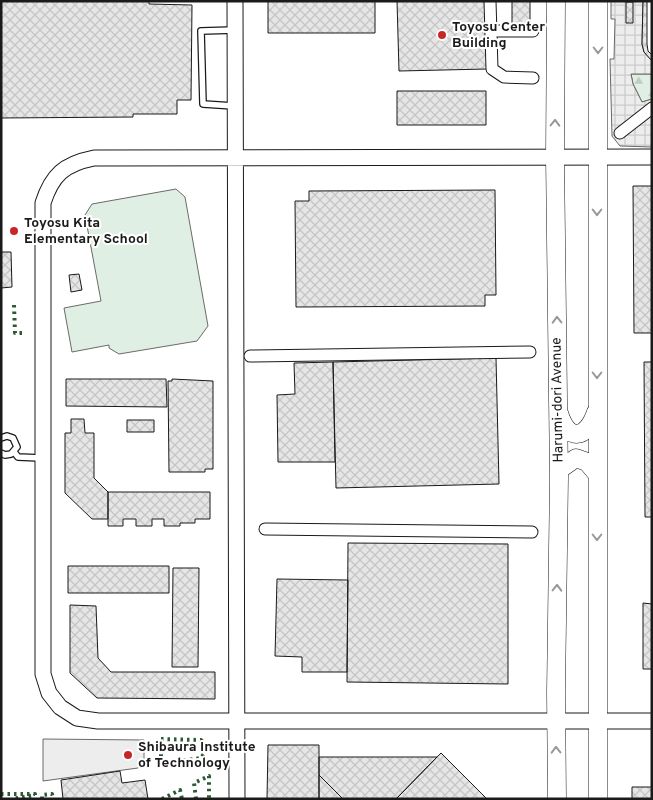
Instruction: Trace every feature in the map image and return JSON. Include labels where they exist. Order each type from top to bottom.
[{"type":"main road","name":"Harumi-dori Avenue","points":[[556,1],[555,157],[559,478],[557,799]]},
{"type":"main road","points":[[598,1],[598,799]]},
{"type":"main road","points":[[558,410],[565,426],[572,433],[580,434],[589,427],[597,409]]},
{"type":"main road","points":[[559,478],[559,470],[576,458],[587,462],[597,474]]},
{"type":"street","points":[[235,1],[237,799]]},
{"type":"street","points":[[490,1],[492,69],[504,77],[533,78]]},
{"type":"street","points":[[491,31],[533,31]]},
{"type":"street","points":[[620,132],[652,108]]},
{"type":"street","points":[[652,157],[94,158],[76,162],[60,172],[49,186],[43,204],[43,674],[49,693],[60,707],[77,718],[98,721],[652,721]]},
{"type":"street","points":[[250,356],[530,352]]},
{"type":"street","points":[[265,529],[532,532]]},
{"type":"lane","points":[[234,106],[203,104],[201,30],[235,30]]},
{"type":"lane","points":[[1,438],[7,436],[15,441],[17,447],[14,452],[8,455],[1,453]]},
{"type":"lane","points":[[14,452],[18,457],[43,458]]},
{"type":"green space","points":[[631,74],[652,74],[652,99],[642,102],[633,84]]},
{"type":"green space","points":[[176,189],[185,197],[208,326],[197,341],[119,354],[109,348],[109,345],[72,352],[64,308],[101,301],[85,215],[92,204]]},
{"type":"shaded area","points":[[611,1],[643,1],[642,44],[644,52],[652,61],[652,74],[631,74],[633,84],[642,102],[652,99],[652,147],[620,146],[612,136],[610,59],[614,59],[615,19],[611,19]]},
{"type":"shaded area","points":[[43,739],[144,740],[144,760],[138,768],[43,781]]},
{"type":"building","points":[[1,1],[149,1],[149,4],[192,5],[191,100],[177,100],[177,114],[133,114],[133,117],[1,118]]},
{"type":"building","points":[[268,1],[375,1],[375,33],[268,33]]},
{"type":"building","name":"Toyosu Center Building","points":[[397,1],[485,1],[487,69],[399,71]]},
{"type":"building","points":[[512,1],[530,1],[530,27],[512,27]]},
{"type":"building","points":[[643,1],[647,1],[647,44],[648,51],[652,55],[652,61],[644,52],[642,44]]},
{"type":"building","points":[[626,2],[633,2],[633,23],[626,23]]},
{"type":"building","points":[[397,91],[486,91],[486,125],[397,125]]},
{"type":"building","points":[[633,186],[652,186],[652,333],[634,333]]},
{"type":"building","points":[[495,190],[496,295],[485,295],[485,306],[296,307],[295,201],[309,201],[309,191]]},
{"type":"building","points":[[1,252],[11,252],[12,287],[1,288]]},
{"type":"building","points":[[79,274],[82,290],[71,292],[69,275]]},
{"type":"building","points":[[496,358],[499,484],[336,488],[333,362]]},
{"type":"building","points":[[333,362],[335,462],[278,462],[277,395],[295,394],[294,363]]},
{"type":"building","points":[[644,362],[652,362],[652,517],[645,517]]},
{"type":"building","points":[[66,379],[166,379],[167,407],[66,406]]},
{"type":"building","points":[[172,379],[213,381],[213,469],[205,469],[205,472],[169,472],[168,381],[172,381]]},
{"type":"building","points":[[71,419],[84,419],[85,433],[94,433],[94,478],[108,492],[108,519],[92,519],[65,493],[65,433],[71,433]]},
{"type":"building","points":[[127,420],[154,420],[154,432],[127,432]]},
{"type":"building","points":[[108,492],[210,492],[210,519],[195,519],[195,523],[180,523],[180,526],[164,526],[164,519],[152,519],[152,526],[136,526],[136,519],[123,519],[123,526],[108,526]]},
{"type":"building","points":[[348,543],[508,544],[508,684],[347,682]]},
{"type":"building","points":[[68,566],[169,566],[169,593],[68,593]]},
{"type":"building","points":[[173,568],[199,568],[198,667],[172,667]]},
{"type":"building","points":[[277,579],[348,580],[347,672],[302,672],[302,657],[275,656]]},
{"type":"building","points":[[643,603],[652,604],[652,669],[643,669]]},
{"type":"building","points":[[70,605],[96,606],[98,658],[111,672],[215,672],[215,699],[97,698],[70,673]]},
{"type":"building","points":[[268,745],[319,745],[319,799],[267,799]]},
{"type":"building","points":[[441,753],[487,799],[396,799]]},
{"type":"building","points":[[319,757],[437,757],[396,799],[343,799],[319,775]]},
{"type":"building","points":[[120,771],[122,783],[145,780],[148,799],[63,799],[61,780]]},
{"type":"building","points":[[319,775],[343,799],[319,799]]},
{"type":"building","points":[[632,787],[652,787],[652,799],[632,799]]},
{"type":"hedge","points":[[14,305],[15,333],[26,333]]},
{"type":"hedge","points":[[161,739],[201,740],[208,748],[201,758],[161,764],[161,739]]},
{"type":"hedge","points":[[196,799],[194,783],[209,776],[209,799]]},
{"type":"hedge","points":[[162,799],[180,790],[182,799]]},
{"type":"hedge","points":[[1,794],[35,794],[12,799]]},
{"type":"hedge","points":[[42,799],[42,795],[52,794],[53,799]]},
{"type":"place","name":"Toyosu Center Building","points":[[442,35]]},
{"type":"place","name":"Toyosu Kita Elementary School","points":[[14,231]]},
{"type":"place","name":"Shibaura Institute of Technology","points":[[128,755]]}]
